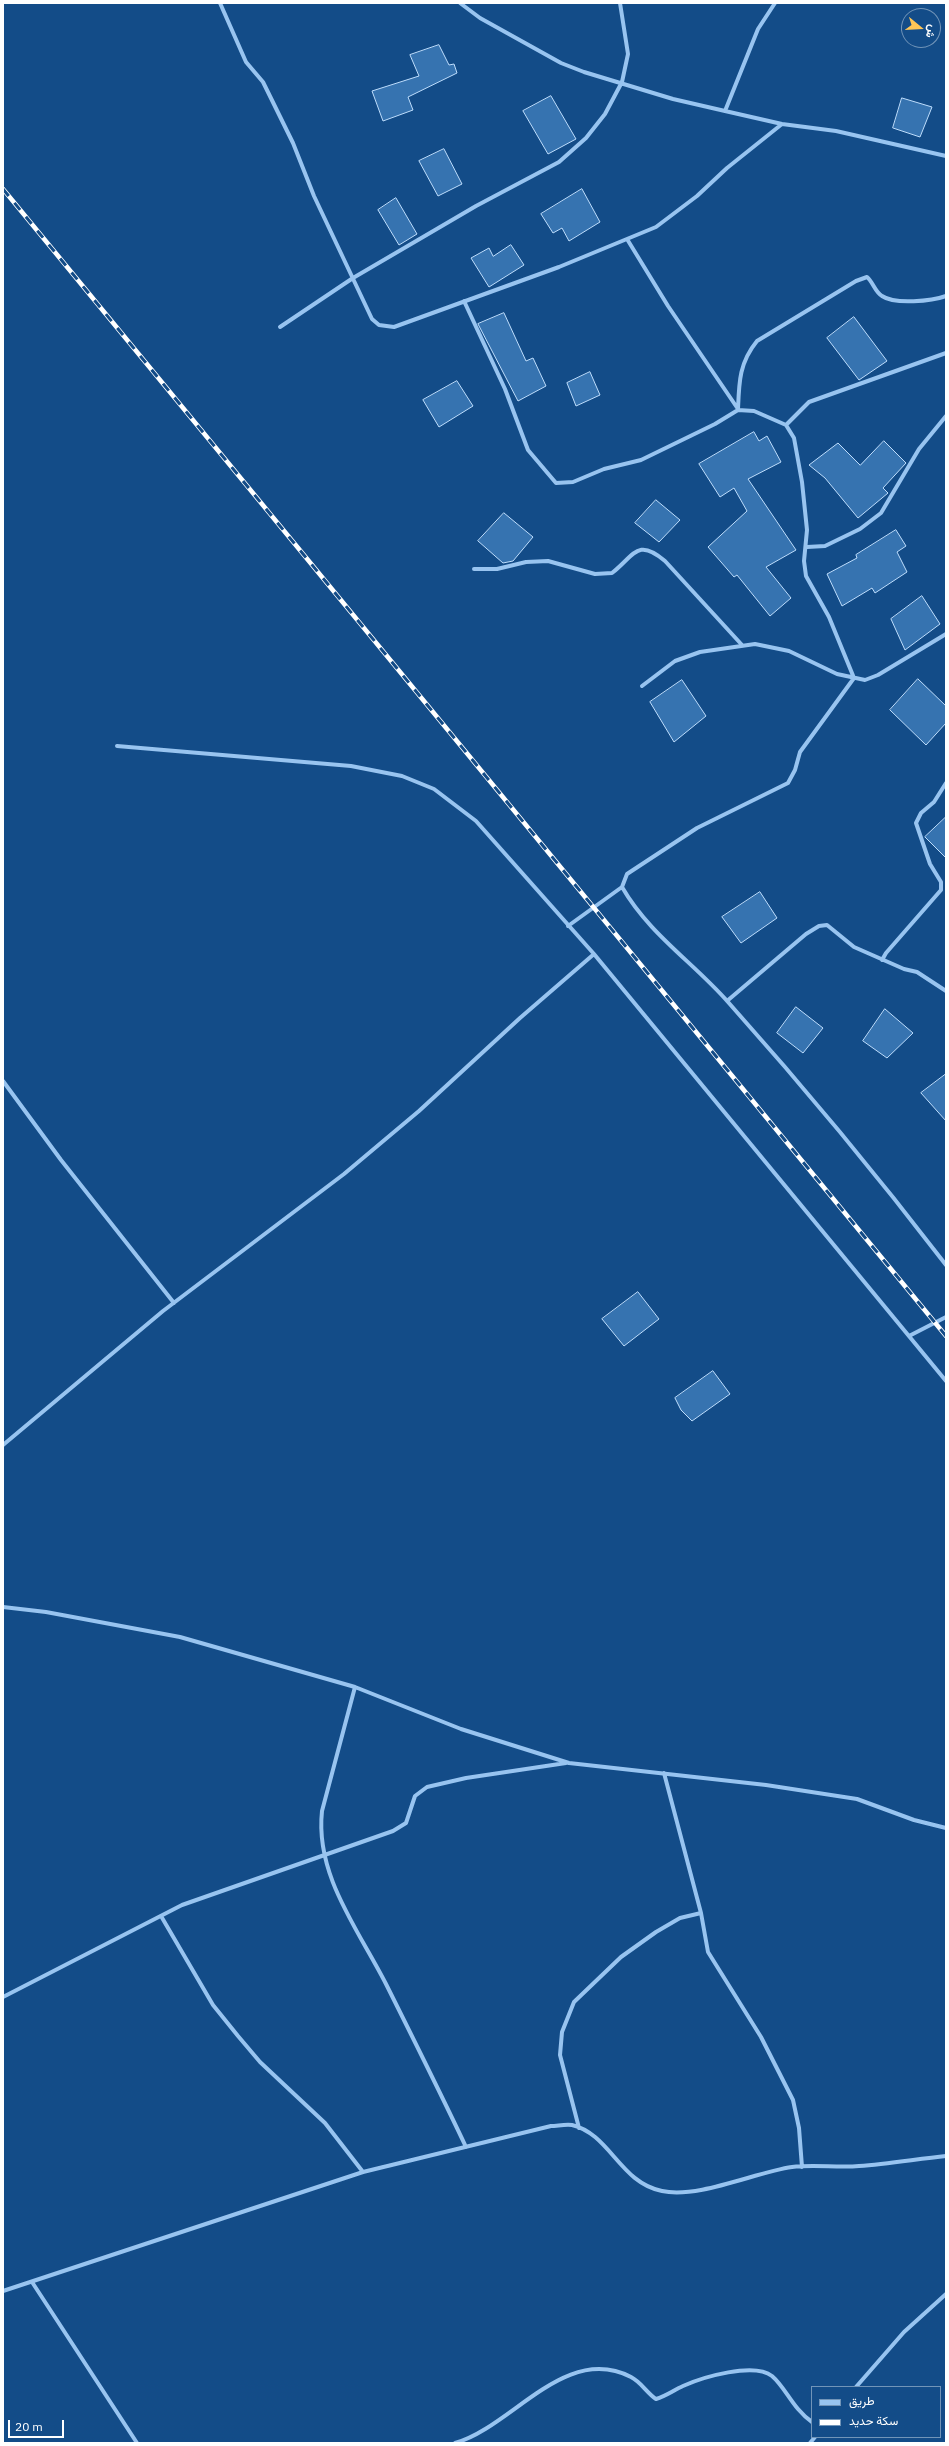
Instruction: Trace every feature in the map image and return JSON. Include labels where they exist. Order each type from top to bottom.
[{"type":"street","points":[[220,3],[246,62],[263,82],[293,144],[314,196],[372,319],[379,325],[394,327],[559,268],[656,227],[697,196],[727,168],[782,124]]},
{"type":"street","points":[[460,3],[480,18],[561,63],[673,99],[782,124],[836,131],[946,156]]},
{"type":"street","points":[[280,327],[353,278],[476,206],[559,162],[586,138],[601,120],[622,82],[628,54],[620,3]]},
{"type":"street","points":[[724,111],[758,29],[775,3]]},
{"type":"street","points":[[627,240],[668,306],[738,410]]},
{"type":"street","points":[[738,410],[739,380],[746,354],[757,342],[856,281],[867,277],[882,296],[903,301],[933,301],[946,296]]},
{"type":"street","points":[[464,301],[505,389],[528,450],[556,483],[573,482],[604,469],[641,460],[715,424],[738,410],[754,411],[786,425],[794,438],[800,465],[807,548],[804,561],[806,576],[830,617],[854,678]]},
{"type":"street","points":[[786,425],[809,402],[946,353]]},
{"type":"street","points":[[807,548],[825,546],[860,530],[881,513],[919,449],[946,416]]},
{"type":"street","points":[[474,569],[497,569],[526,562],[548,560],[595,574],[612,573],[630,555],[642,549],[652,550],[665,561],[742,645]]},
{"type":"street","points":[[642,686],[675,660],[700,652],[755,644],[789,651],[837,674],[865,680],[878,675],[946,634]]},
{"type":"street","points":[[568,926],[622,887],[627,874],[697,828],[788,784],[795,770],[800,752],[854,678]]},
{"type":"street","points":[[117,746],[352,766],[402,776],[434,789],[476,821],[594,954],[946,1381]]},
{"type":"street","points":[[882,960],[886,952],[941,890],[942,882],[930,864],[916,823],[921,813],[934,802],[946,784]]},
{"type":"street","points":[[622,887],[655,932],[727,1001],[887,1189],[946,1265]]},
{"type":"street","points":[[727,1001],[806,934],[820,926],[827,925],[834,928],[854,948],[882,960],[917,972],[946,991]]},
{"type":"street","points":[[3,1446],[174,1303],[344,1174],[419,1111],[520,1018],[594,954]]},
{"type":"street","points":[[3,1081],[66,1166],[174,1303]]},
{"type":"street","points":[[909,1336],[946,1317]]},
{"type":"street","points":[[3,1607],[46,1612],[180,1638],[355,1687],[461,1729],[569,1762],[766,1785],[857,1800],[914,1820],[946,1828]]},
{"type":"street","points":[[355,1687],[322,1811],[320,1829],[330,1876],[342,1905],[385,1982],[466,2147]]},
{"type":"street","points":[[3,1997],[182,1905],[393,1831],[406,1823],[414,1796],[427,1787],[466,1778],[569,1762]]},
{"type":"street","points":[[664,1773],[702,1913],[708,1952],[761,2037],[793,2100],[799,2128],[802,2167]]},
{"type":"street","points":[[579,2128],[560,2056],[562,2032],[574,2002],[621,1957],[656,1932],[680,1918],[702,1913]]},
{"type":"street","points":[[161,1916],[214,2005],[260,2062],[324,2123],[363,2172]]},
{"type":"street","points":[[3,2291],[363,2172],[551,2126],[571,2125],[587,2131],[601,2143],[621,2166],[642,2184],[663,2192],[695,2190],[771,2171],[802,2167],[859,2166],[946,2156]]},
{"type":"street","points":[[32,2282],[137,2443]]},
{"type":"street","points":[[857,2386],[904,2332],[946,2294]]},
{"type":"street","points":[[455,2443],[484,2431],[561,2378],[593,2370],[609,2370],[632,2378],[656,2399],[703,2378],[744,2371],[766,2372],[774,2377],[794,2407],[811,2421]]},
{"type":"building","points":[[439,45],[449,65],[454,64],[457,73],[408,97],[413,110],[383,121],[372,91],[419,76],[410,55]]},
{"type":"building","points":[[551,96],[576,139],[548,154],[523,111]]},
{"type":"building","points":[[902,98],[932,107],[920,137],[893,128]]},
{"type":"building","points":[[444,149],[462,184],[438,196],[419,161]]},
{"type":"building","points":[[582,189],[600,222],[569,241],[562,228],[553,233],[541,214]]},
{"type":"building","points":[[396,198],[417,234],[399,245],[378,210]]},
{"type":"building","points":[[511,245],[524,265],[489,287],[471,258],[489,248],[493,256]]},
{"type":"building","points":[[504,313],[526,361],[533,358],[546,386],[518,401],[478,324]]},
{"type":"building","points":[[854,317],[887,361],[859,380],[827,338]]},
{"type":"building","points":[[590,372],[600,395],[576,406],[567,383]]},
{"type":"building","points":[[457,381],[473,406],[439,427],[423,400]]},
{"type":"building","points":[[754,432],[759,441],[767,436],[781,462],[748,479],[796,550],[766,567],[791,598],[770,616],[737,575],[734,577],[708,547],[747,511],[734,488],[720,497],[699,464]]},
{"type":"building","points":[[884,441],[906,463],[883,488],[888,493],[858,518],[825,478],[809,465],[838,443],[860,465]]},
{"type":"building","points":[[656,500],[680,520],[659,542],[635,523]]},
{"type":"building","points":[[504,513],[533,537],[513,561],[503,563],[478,541]]},
{"type":"building","points":[[896,530],[906,546],[897,552],[907,572],[875,593],[872,588],[842,606],[827,574],[857,558],[856,555]]},
{"type":"building","points":[[922,596],[940,624],[905,650],[891,619]]},
{"type":"building","points":[[918,679],[946,706],[946,723],[926,745],[890,710]]},
{"type":"building","points":[[682,680],[706,716],[674,742],[650,702]]},
{"type":"building","points":[[946,817],[946,858],[925,837]]},
{"type":"building","points":[[760,892],[777,918],[741,943],[722,917]]},
{"type":"building","points":[[796,1007],[823,1028],[803,1053],[777,1033]]},
{"type":"building","points":[[885,1009],[913,1033],[887,1058],[863,1041]]},
{"type":"building","points":[[946,1074],[946,1121],[921,1093]]},
{"type":"building","points":[[638,1292],[659,1319],[624,1346],[602,1319]]},
{"type":"building","points":[[713,1371],[730,1394],[692,1421],[681,1410],[675,1398]]},
{"type":"railway","points":[[3,189],[946,1336]]}]
